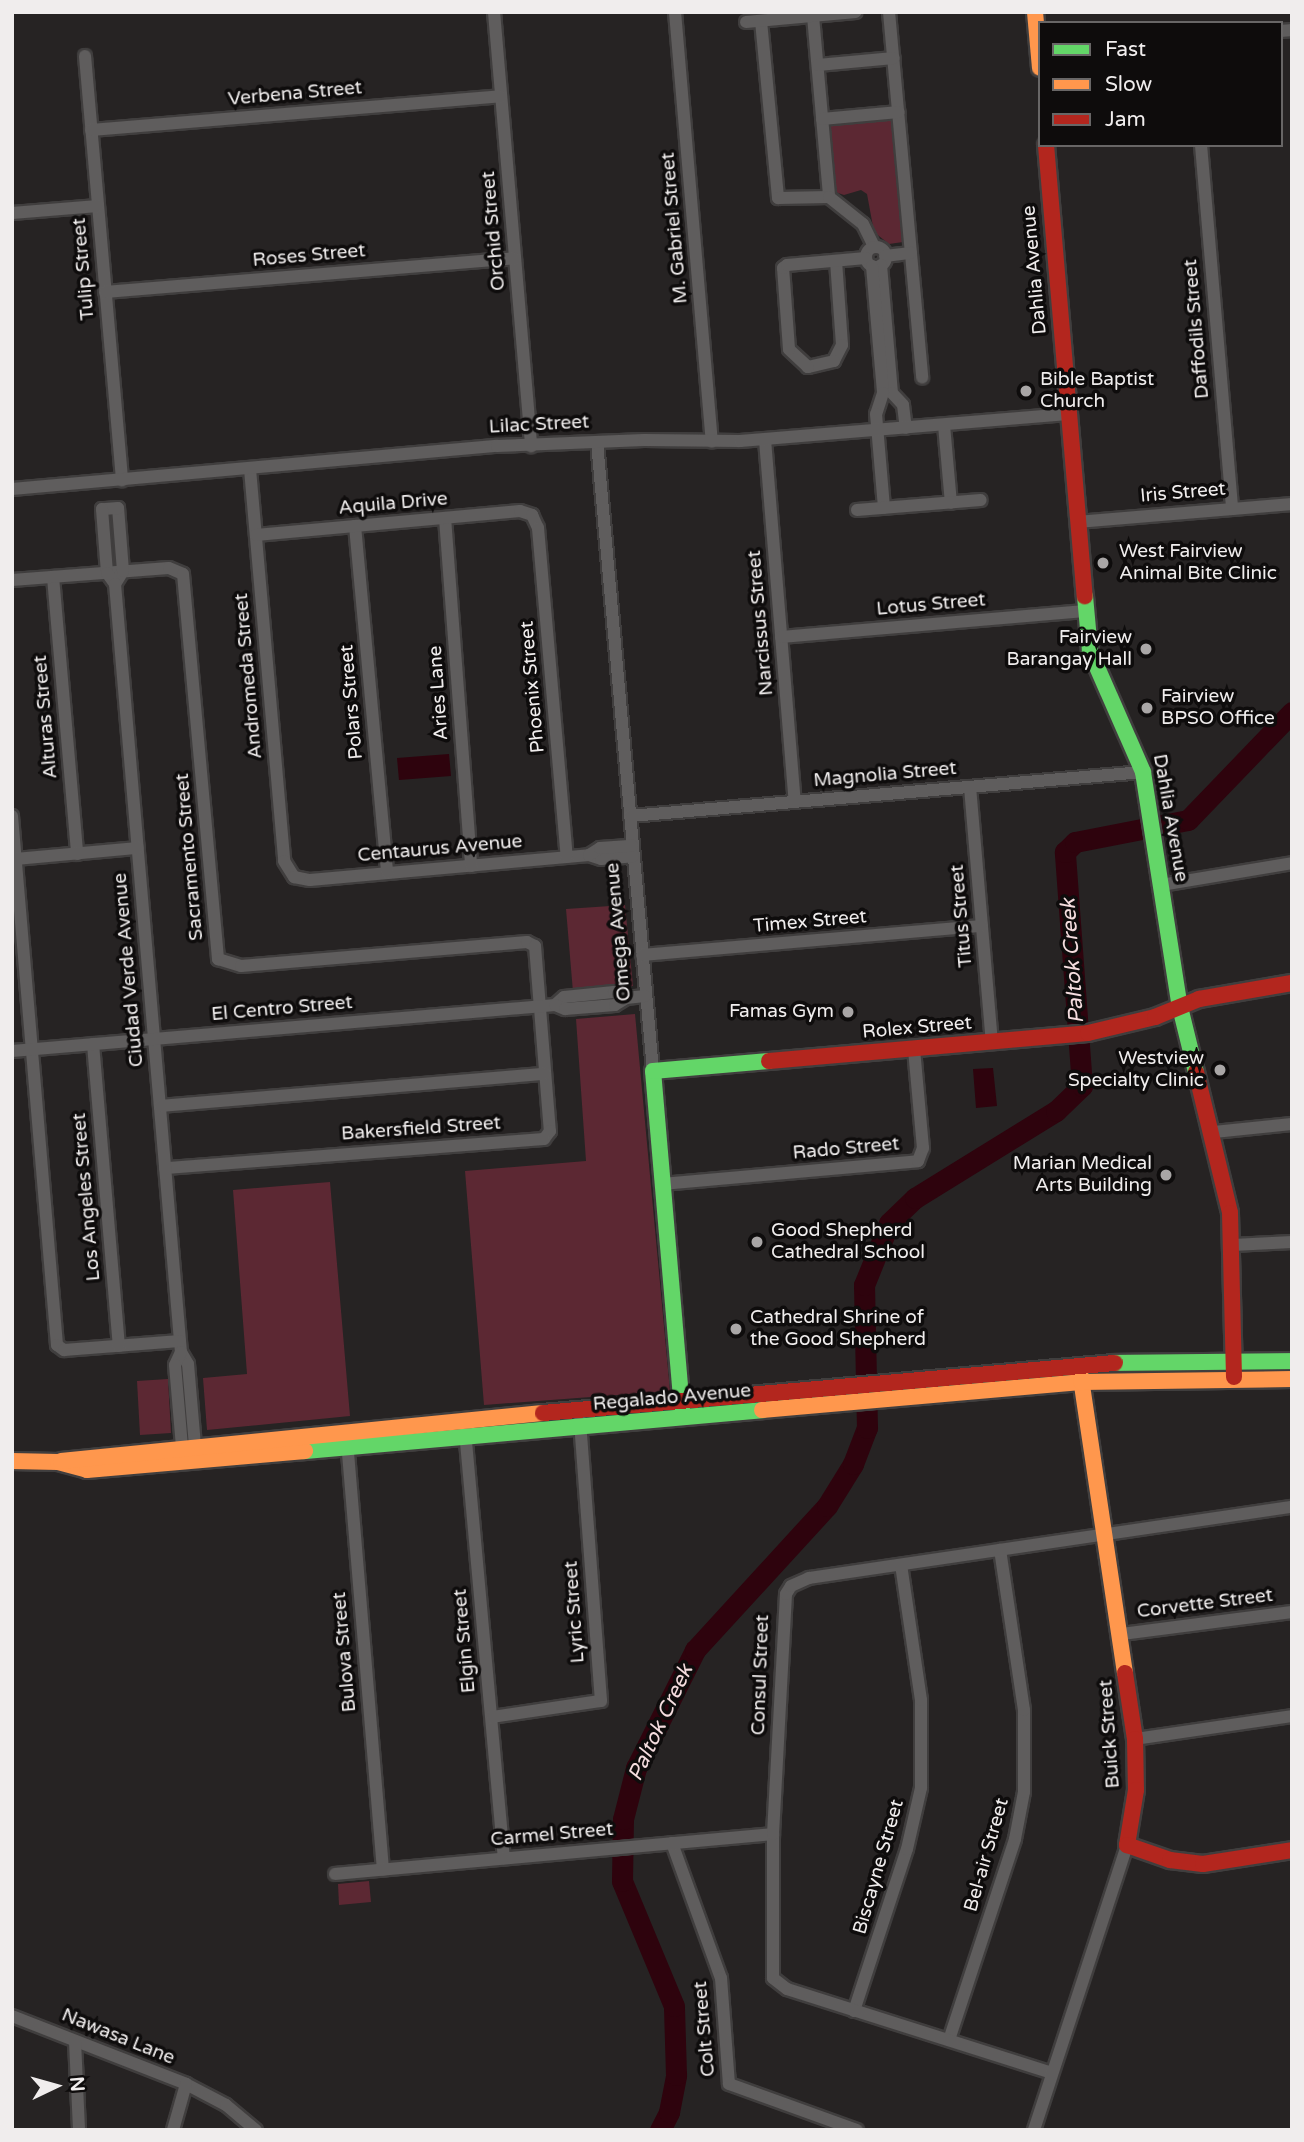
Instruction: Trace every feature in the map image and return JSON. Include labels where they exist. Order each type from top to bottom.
[{"type":"street","name":"Orchid Street","points":[[494,12],[531,446]]},
{"type":"street","name":"M. Gabriel Street","points":[[675,12],[712,441]]},
{"type":"street","points":[[746,22],[856,12]]},
{"type":"street","points":[[889,12],[922,377]]},
{"type":"street","points":[[1035,12],[1038,46]]},
{"type":"street","points":[[813,16],[830,197]]},
{"type":"street","points":[[761,21],[775,193],[783,201],[830,197],[863,224],[876,258],[888,393],[876,409],[884,508]]},
{"type":"street","name":"Tulip Street","points":[[85,56],[122,480]]},
{"type":"street","points":[[818,65],[894,58]]},
{"type":"street","name":"Verbena Street","points":[[91,131],[501,96]]},
{"type":"street","points":[[822,119],[899,112]]},
{"type":"street","name":"Dahlia Avenue","points":[[1046,147],[1084,611],[1097,676],[1137,751],[1143,772],[1180,1007],[1214,1132],[1233,1245],[1234,1377]]},
{"type":"street","name":"Daffodils Street","points":[[1201,147],[1232,509]]},
{"type":"street","points":[[12,213],[98,206]]},
{"type":"street","points":[[836,261],[842,345],[834,361],[808,367],[789,349],[782,272],[787,265],[911,253]]},
{"type":"street","name":"Roses Street","points":[[105,292],[515,258]]},
{"type":"street","points":[[888,393],[903,405],[906,428]]},
{"type":"street","name":"Lilac Street","points":[[12,489],[531,446],[597,442],[765,440],[1068,414]]},
{"type":"street","points":[[944,425],[951,503]]},
{"type":"street","name":"Narcissus Street","points":[[765,440],[795,802]]},
{"type":"street","name":"Omega Avenue","points":[[597,442],[683,1418]]},
{"type":"street","name":"Andromeda Street","points":[[250,469],[284,861],[294,877]]},
{"type":"street","points":[[857,510],[981,500]]},
{"type":"street","name":"Iris Street","points":[[1077,522],[1292,503]]},
{"type":"street","points":[[118,508],[120,533],[123,571],[115,584],[107,573],[102,509],[118,508]]},
{"type":"street","name":"Aquila Drive","points":[[256,535],[520,511],[532,515]]},
{"type":"street","name":"Phoenix Street","points":[[532,515],[538,528],[567,857]]},
{"type":"street","name":"Aries Lane","points":[[445,518],[471,866]]},
{"type":"street","name":"Polars Street","points":[[355,526],[387,873]]},
{"type":"street","points":[[104,534],[120,533]]},
{"type":"street","name":"Sacramento Street","points":[[12,580],[175,568],[185,580],[218,960],[241,966],[532,942],[540,1006]]},
{"type":"street","name":"Alturas Street","points":[[53,577],[77,853]]},
{"type":"street","name":"Ciudad Verde Avenue","points":[[115,584],[180,1347],[175,1365],[184,1397],[189,1446]]},
{"type":"street","name":"Lotus Street","points":[[781,637],[1084,611]]},
{"type":"street","name":"Magnolia Street","points":[[630,816],[1143,772]]},
{"type":"street","name":"Titus Street","points":[[970,787],[992,1042]]},
{"type":"street","points":[[12,816],[57,1345],[64,1350],[119,1346],[180,1347]]},
{"type":"street","points":[[16,859],[138,848]]},
{"type":"street","name":"Centaurus Avenue","points":[[294,877],[310,880],[589,855],[600,848],[633,851]]},
{"type":"street","points":[[1161,885],[1292,863]]},
{"type":"street","name":"Timex Street","points":[[642,956],[982,926]]},
{"type":"street","name":"Rolex Street","points":[[653,1071],[1088,1033],[1199,999],[1292,983]]},
{"type":"street","name":"El Centro Street","points":[[12,1051],[555,1005],[564,997],[615,1005],[626,998],[645,996]]},
{"type":"street","name":"Bakersfield Street","points":[[165,1168],[544,1139],[550,1131],[540,1006]]},
{"type":"street","name":"Los Angeles Street","points":[[93,1044],[119,1346]]},
{"type":"street","name":"Rado Street","points":[[662,1184],[918,1161],[923,1148],[914,1049]]},
{"type":"street","points":[[160,1107],[545,1073]]},
{"type":"street","points":[[1214,1132],[1292,1124]]},
{"type":"street","points":[[1233,1245],[1292,1242]]},
{"type":"street","name":"Regalado Avenue","points":[[15,1458],[58,1462],[87,1470],[465,1428],[579,1409],[875,1382],[1079,1365],[1234,1359],[1292,1361]]},
{"type":"street","name":"Buick Street","points":[[1034,2130],[1127,1845],[1136,1790],[1135,1739],[1122,1634],[1079,1365]]},
{"type":"street","name":"Regalado Avenue","points":[[465,1428],[580,1426],[1080,1382],[1234,1377],[1292,1379]]},
{"type":"street","name":"Lyric Street","points":[[492,1717],[601,1701],[579,1409]]},
{"type":"street","name":"Elgin Street","points":[[465,1428],[504,1858]]},
{"type":"street","name":"Regalado Avenue","points":[[58,1462],[189,1446],[347,1439]]},
{"type":"street","name":"Bulova Street","points":[[347,1439],[383,1869]]},
{"type":"street","name":"Consul Street","points":[[1052,2073],[787,1989],[773,1978],[772,1834],[786,1594],[791,1586],[809,1578],[1292,1507]]},
{"type":"street","name":"Bel-air Street","points":[[949,2040],[1015,1839],[1024,1792],[1024,1710],[1000,1550]]},
{"type":"street","name":"Biscayne Street","points":[[854,2011],[908,1849],[921,1788],[921,1700],[901,1565]]},
{"type":"street","name":"Corvette Street","points":[[1122,1634],[1292,1612]]},
{"type":"street","points":[[1135,1739],[1292,1716]]},
{"type":"street","name":"Carmel Street","points":[[335,1874],[772,1834]]},
{"type":"street","name":"Colt Street","points":[[672,1843],[721,1979],[729,2084],[857,2130]]},
{"type":"street","points":[[1127,1845],[1170,1860],[1203,1864],[1292,1850]]},
{"type":"street","name":"Nawasa Lane","points":[[12,2016],[186,2084],[209,2095],[256,2130]]},
{"type":"street","points":[[75,2041],[79,2130]]},
{"type":"street","points":[[173,2130],[186,2084]]},
{"type":"shaded area","points":[[893,116],[905,237],[903,242],[889,244],[874,232],[867,194],[861,190],[844,195],[832,191],[827,121]]},
{"type":"shaded area","points":[[449,754],[451,776],[399,780],[397,758]]},
{"type":"shaded area","points":[[625,905],[633,986],[573,992],[566,909]]},
{"type":"shaded area","points":[[635,1014],[670,1391],[484,1405],[465,1171],[586,1161],[576,1019]]},
{"type":"shaded area","points":[[993,1068],[997,1106],[976,1108],[973,1069]]},
{"type":"shaded area","points":[[330,1182],[350,1416],[207,1430],[203,1378],[247,1374],[233,1190]]},
{"type":"shaded area","points":[[168,1379],[171,1433],[140,1435],[137,1381]]},
{"type":"shaded area","points":[[369,1881],[371,1902],[339,1905],[338,1884]]},
{"type":"waterway","name":"Paltok Creek","points":[[660,2130],[669,2112],[676,2075],[674,2006],[622,1881],[623,1819],[636,1768],[695,1650],[827,1506],[853,1464],[867,1428],[864,1285],[889,1223],[915,1198],[1056,1111],[1082,1086],[1065,852],[1075,842],[1188,820],[1292,712]]},
{"type":"traffic: fast","points":[[1085,596],[1090,651],[1143,772],[1180,1007],[1196,1072]]},
{"type":"traffic: fast","points":[[682,1409],[653,1071],[769,1061]]},
{"type":"traffic: fast","points":[[1115,1363],[1292,1361]]},
{"type":"traffic: fast","points":[[305,1451],[762,1410]]},
{"type":"traffic: slow","points":[[1035,12],[1038,46]]},
{"type":"traffic: slow","points":[[1080,1372],[1125,1673]]},
{"type":"traffic: slow","points":[[762,1410],[1081,1382],[1292,1379]]},
{"type":"traffic: slow","points":[[61,1461],[543,1413]]},
{"type":"traffic: slow","points":[[12,1461],[58,1462],[87,1470],[305,1451]]},
{"type":"traffic: jam","points":[[1046,147],[1085,596]]},
{"type":"traffic: jam","points":[[769,1061],[1088,1033],[1155,1017],[1199,999],[1292,983]]},
{"type":"traffic: jam","points":[[1196,1072],[1230,1213],[1234,1377]]},
{"type":"traffic: jam","points":[[543,1413],[1115,1363]]},
{"type":"traffic: jam","points":[[1125,1673],[1135,1739],[1136,1790],[1127,1845],[1170,1860],[1203,1864],[1292,1850]]},
{"type":"place","name":"Bible Baptist Church","points":[[1026,391]]},
{"type":"place","name":"West Fairview Animal Bite Clinic","points":[[1103,563]]},
{"type":"place","name":"Fairview Barangay Hall","points":[[1146,649]]},
{"type":"place","name":"Fairview BPSO Office","points":[[1147,708]]},
{"type":"place","name":"Famas Gym","points":[[848,1012]]},
{"type":"place","name":"Westview Specialty Clinic","points":[[1220,1070]]},
{"type":"place","name":"Marian Medical Arts Building","points":[[1166,1175]]},
{"type":"place","name":"Good Shepherd Cathedral School","points":[[757,1242]]},
{"type":"place","name":"Cathedral Shrine of the Good Shepherd","points":[[736,1329]]}]
